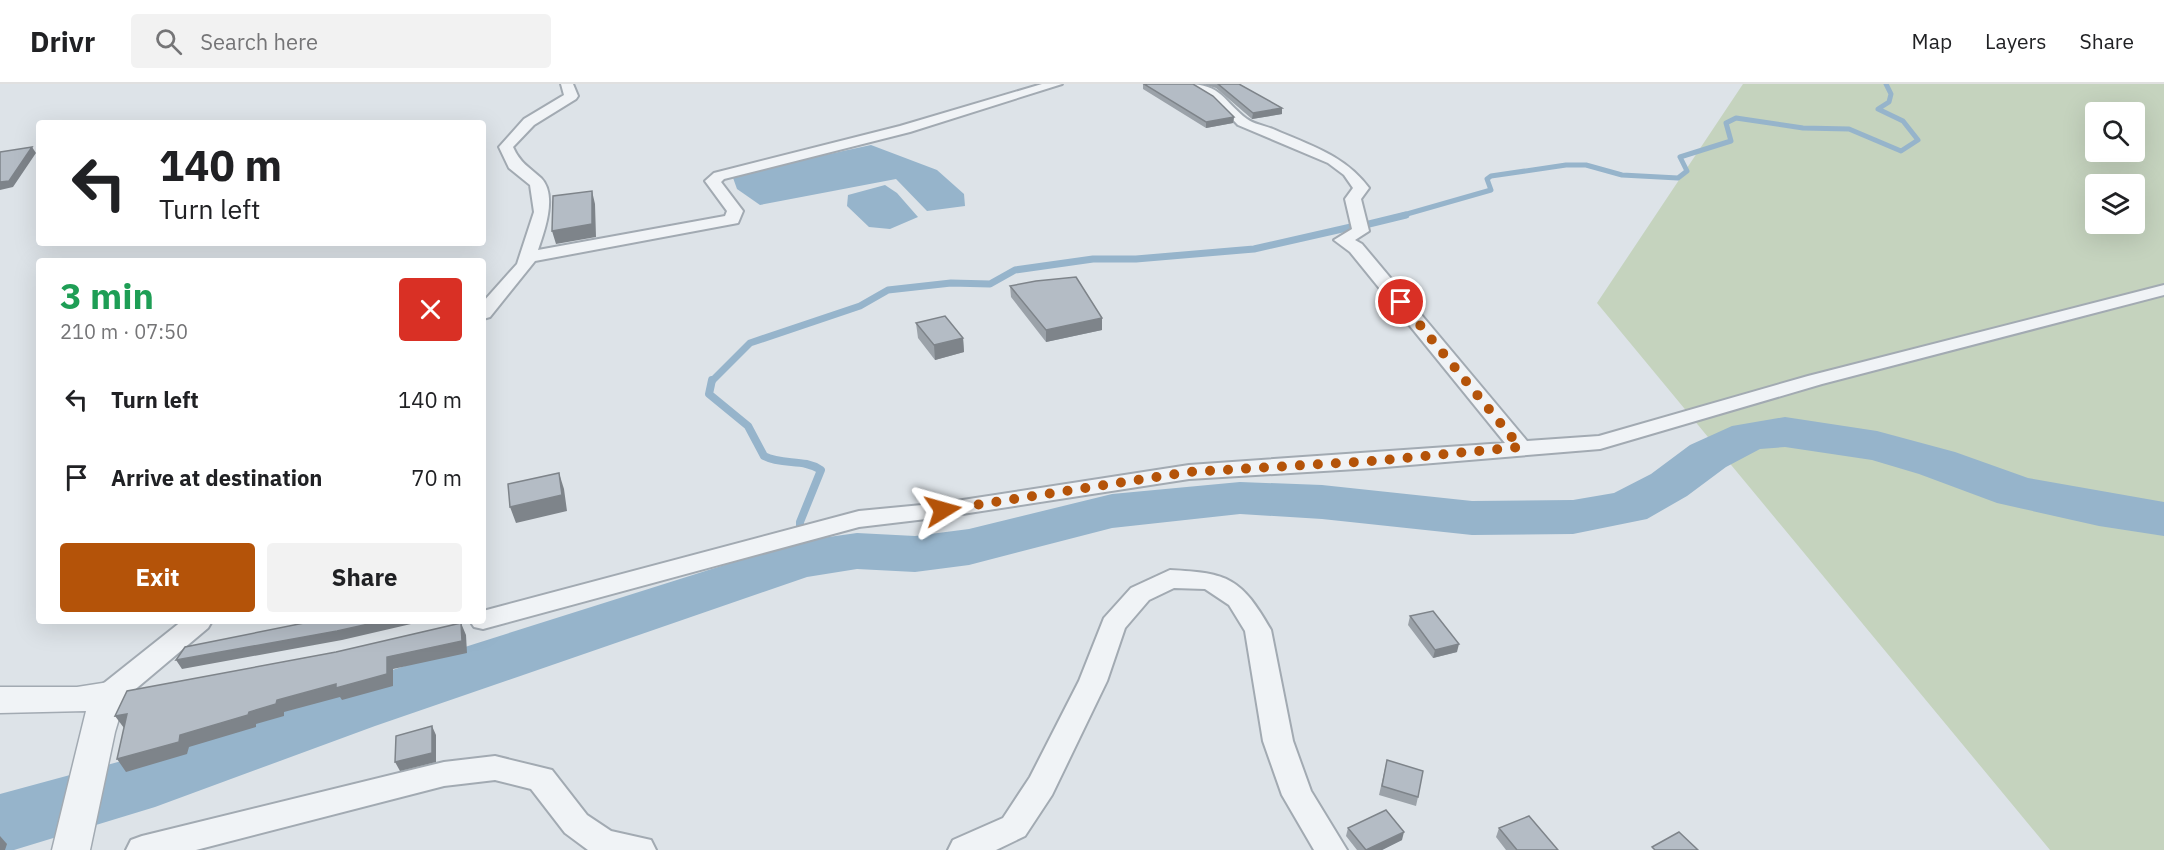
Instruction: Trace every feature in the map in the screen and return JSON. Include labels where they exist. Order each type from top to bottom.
[{"type":"street","points":[[486,310],[525,265],[542,212],[537,183],[514,165],[506,147],[529,122],[571,96],[567,84]]},
{"type":"street","points":[[528,258],[564,249],[732,220],[735,211],[713,181],[719,176],[905,129],[1056,84]]},
{"type":"street","points":[[1193,84],[1219,97],[1243,122],[1333,160],[1349,172],[1361,188],[1353,199],[1361,231],[1342,240],[1356,248],[1520,447]]},
{"type":"street","points":[[486,619],[860,519],[965,507],[1189,472],[1373,461],[1600,442],[1815,380],[2164,290]]},
{"type":"street","points":[[964,850],[1014,827],[1041,786],[1088,692],[1113,625],[1140,594],[1170,579],[1211,580],[1238,599],[1258,630],[1278,741],[1297,795],[1330,850]]},
{"type":"street","points":[[73,839],[89,767],[109,695],[195,624]]},
{"type":"street","points":[[6,703],[77,700],[163,685]]},
{"type":"street","points":[[142,850],[444,774],[495,768],[541,779],[576,824],[594,837],[603,843],[640,850]]},
{"type":"green space","points":[[1743,84],[2164,84],[2164,850],[2050,850],[1597,303]]},
{"type":"water","points":[[871,145],[937,170],[964,194],[965,206],[927,211],[896,179],[760,205],[737,189],[732,175]]},
{"type":"water","points":[[885,185],[897,193],[918,217],[890,229],[869,227],[847,206],[848,195]]},
{"type":"building","points":[[1144,84],[1193,84],[1213,96],[1234,117],[1206,122]]},
{"type":"building","points":[[1218,84],[1239,84],[1282,108],[1253,113]]},
{"type":"building","points":[[32,147],[9,181],[0,182],[0,152]]},
{"type":"building","points":[[592,191],[592,224],[552,231],[553,196]]},
{"type":"building","points":[[1076,277],[1102,318],[1046,330],[1010,286],[1036,281]]},
{"type":"building","points":[[945,316],[963,338],[934,345],[916,323]]},
{"type":"building","points":[[559,473],[562,495],[510,507],[508,484]]},
{"type":"building","points":[[1433,611],[1459,644],[1435,650],[1410,616]]},
{"type":"building","points":[[299,624],[368,624],[176,660],[185,647]]},
{"type":"building","points":[[461,624],[462,641],[387,657],[387,674],[336,688],[336,684],[277,700],[276,704],[249,712],[248,715],[180,735],[179,742],[117,759],[127,714],[115,716],[127,691],[336,652]]},
{"type":"building","points":[[432,726],[432,753],[395,762],[396,736]]},
{"type":"building","points":[[1387,760],[1423,771],[1418,797],[1382,786]]},
{"type":"building","points":[[1386,810],[1404,832],[1366,850],[1348,828]]},
{"type":"building","points":[[1529,816],[1558,850],[1517,850],[1499,828]]},
{"type":"building","points":[[1679,832],[1698,850],[1655,850],[1652,847]]},
{"type":"waterway","points":[[1400,216],[1491,190],[1487,179],[1491,176],[1566,165],[1586,165],[1622,175],[1678,178],[1687,171],[1680,157],[1731,141],[1726,123],[1736,118],[1803,128],[1849,129],[1901,151],[1918,140],[1903,121],[1878,109],[1889,102],[1891,94],[1886,84]]},
{"type":"waterway","points":[[1369,224],[1406,215]]},
{"type":"waterway","points":[[712,381],[750,343],[860,306],[888,290],[951,283],[990,284],[1015,270],[1093,259],[1136,259],[1254,249],[1351,227]]},
{"type":"waterway","points":[[712,380],[709,394],[748,426],[764,456],[778,461],[807,464],[821,470],[800,522],[800,560]]},
{"type":"waterway","points":[[0,824],[131,787],[352,708],[800,560],[857,551],[915,554],[969,547],[1112,511],[1240,498],[1322,502],[1472,518],[1573,517],[1628,507],[1669,485],[1708,456],[1749,436],[1785,432],[1877,446],[1937,463],[2016,492],[2099,509],[2164,519]]},
{"type":"route","points":[[943,510],[1189,472],[1373,461],[1520,447],[1401,302]]}]
